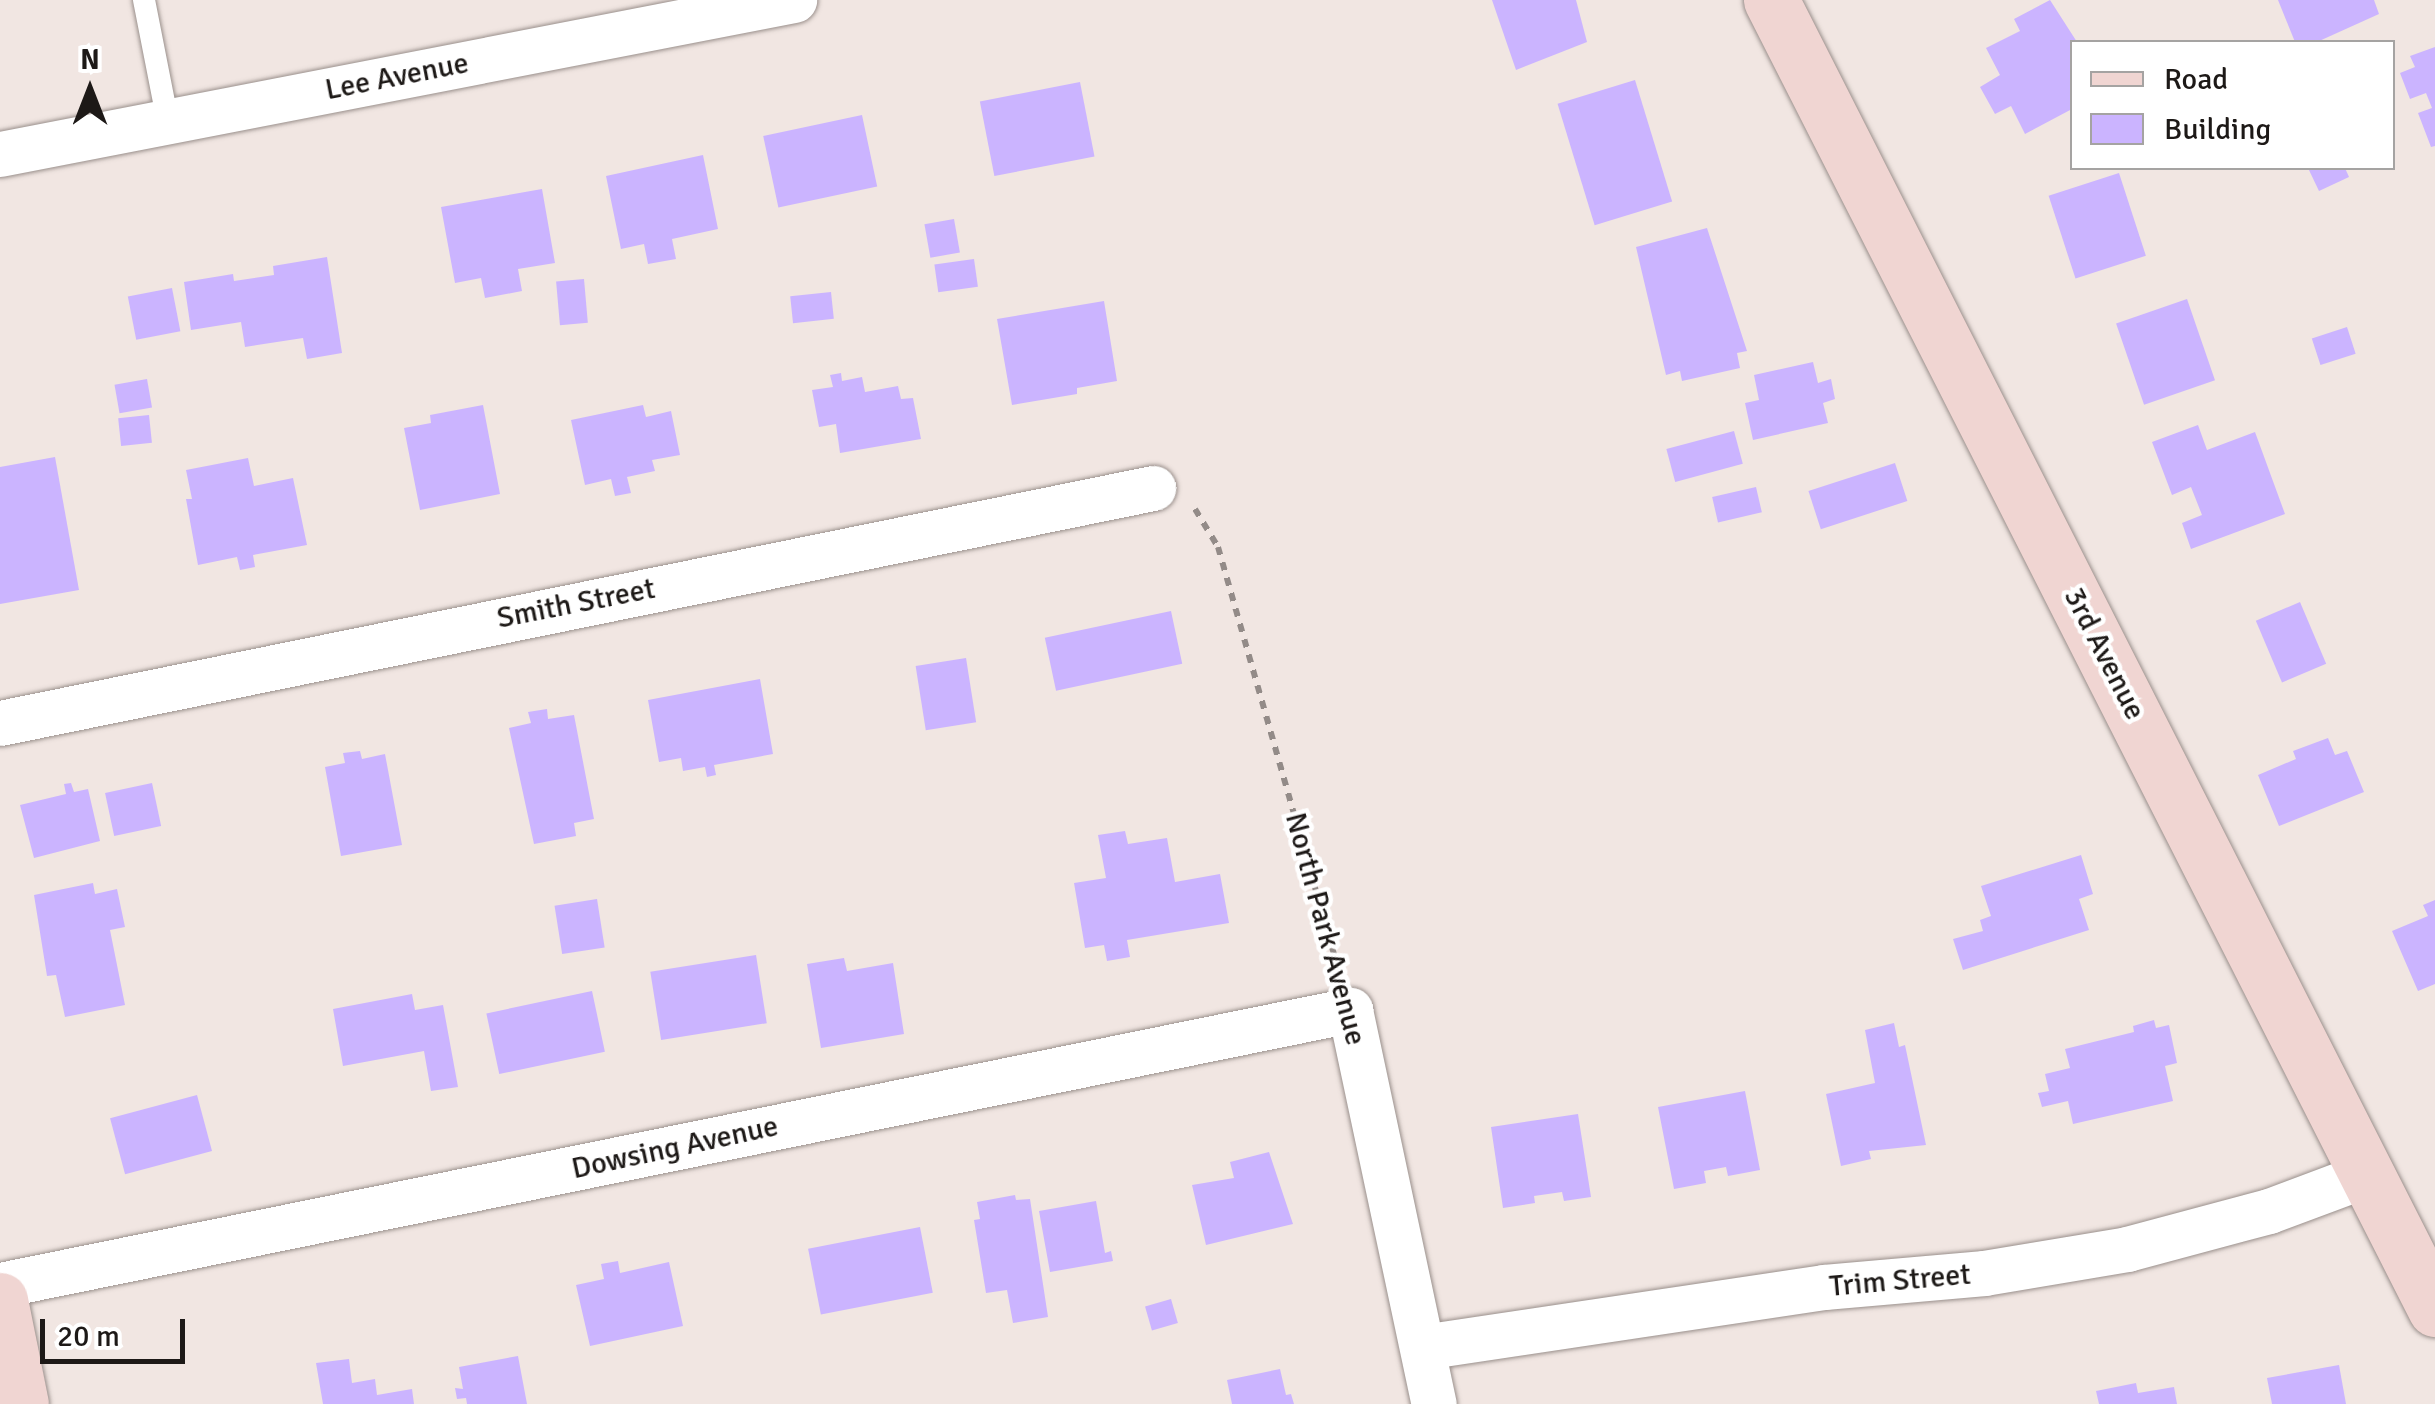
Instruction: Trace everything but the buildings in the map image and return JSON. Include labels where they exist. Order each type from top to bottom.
[{"type":"street","name":"Lee Avenue","points":[[0,154],[794,0]]},
{"type":"street","name":"3rd Avenue","points":[[1771,0],[2435,1308]]},
{"type":"street","name":"Smith Street","points":[[0,722],[1153,488]]},
{"type":"street","name":"Dowsing Avenue","points":[[0,1285],[1350,1010]]},
{"type":"street","name":"North Park Avenue","points":[[1350,1010],[1434,1404]]},
{"type":"street","name":"Trim Street","points":[[1423,1346],[1824,1288],[1984,1273],[2127,1249],[2269,1212],[2368,1174]]},
{"type":"street","points":[[0,1300],[21,1404]]},
{"type":"lane","points":[[144,0],[168,122]]},
{"type":"path","name":"North Park Avenue","points":[[1153,488],[1194,509],[1218,546],[1350,1010]]}]
